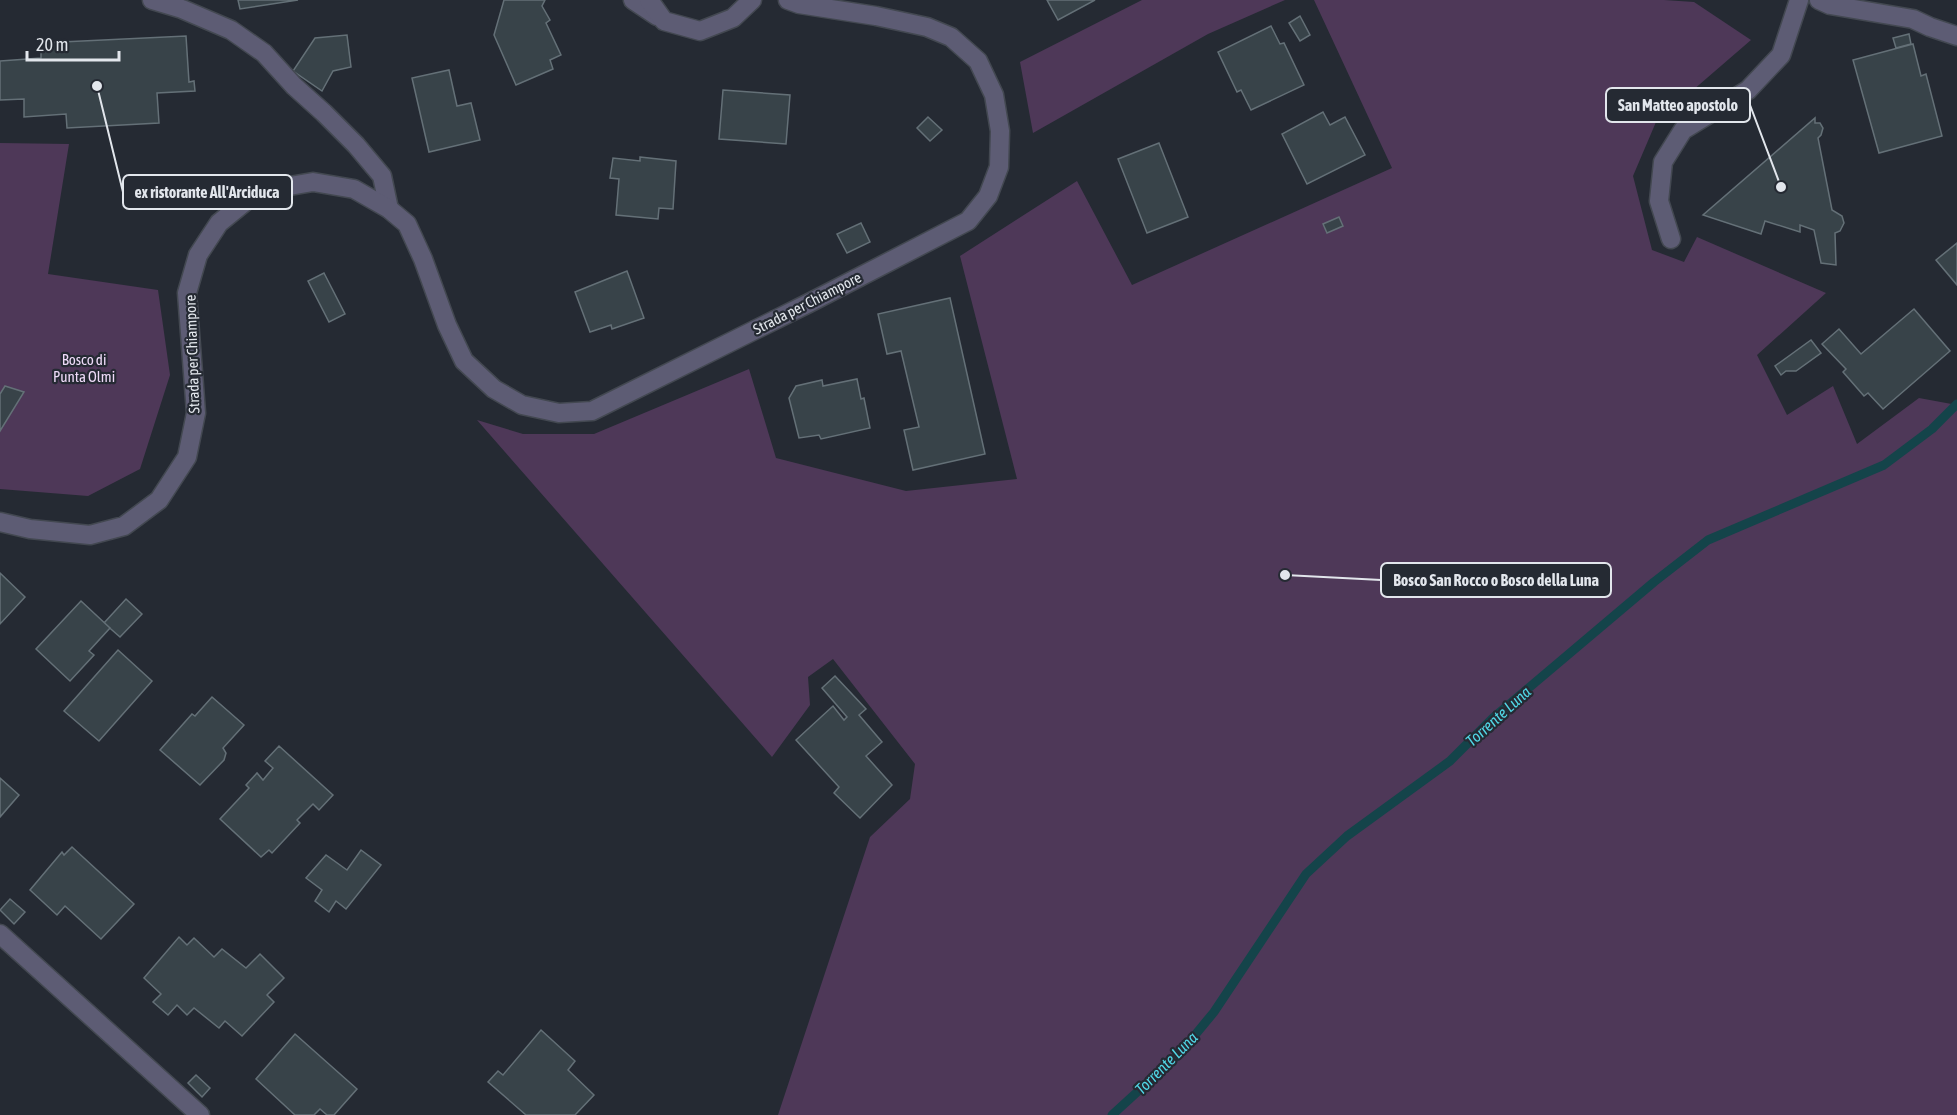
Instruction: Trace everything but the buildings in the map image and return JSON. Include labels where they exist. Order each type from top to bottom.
[{"type":"street","points":[[152,0],[182,9],[231,30],[264,53],[294,86],[356,145],[382,176],[389,209]]},
{"type":"street","points":[[633,0],[664,21],[700,31],[733,18],[752,0]]},
{"type":"street","points":[[649,0],[664,21]]},
{"type":"street","name":"Strada per Chiampore","points":[[0,522],[30,529],[90,535],[124,526],[159,500],[188,457],[196,413],[187,293],[198,255],[219,223],[246,201],[278,188],[313,182],[354,189],[389,209],[407,224],[423,259],[447,325],[464,361],[494,389],[522,405],[559,413],[592,411],[968,221],[988,196],[999,168],[1000,131],[994,95],[978,61],[951,37],[927,27],[876,16],[799,4],[788,0]]},
{"type":"street","points":[[1671,239],[1659,201],[1664,162],[1683,130],[1748,90],[1781,55],[1799,0]]},
{"type":"street","points":[[1819,0],[1830,5],[1913,19],[1957,36]]},
{"type":"street","points":[[0,934],[200,1115]]},
{"type":"green space","points":[[1142,0],[1285,0],[1208,34],[1033,133],[1020,62]]},
{"type":"green space","points":[[1314,0],[1664,0],[1694,2],[1751,40],[1656,122],[1633,176],[1652,250],[1684,262],[1697,237],[1826,293],[1757,355],[1787,415],[1833,386],[1857,444],[1919,398],[1957,405],[1957,1115],[778,1115],[870,837],[910,799],[915,764],[833,659],[808,677],[810,705],[772,757],[477,420],[523,434],[594,434],[749,369],[776,458],[906,491],[1017,479],[960,256],[1077,181],[1132,285],[1392,168]]},
{"type":"green space","name":"Bosco di Punta Olmi","points":[[0,143],[69,144],[48,274],[158,290],[170,375],[140,469],[88,496],[0,489]]},
{"type":"waterway","name":"Torrente Luna","points":[[1112,1115],[1181,1052],[1214,1012],[1306,874],[1347,836],[1450,761],[1493,718],[1654,582],[1708,540],[1884,465],[1932,429],[1957,404]]},
{"type":"place","name":"ex ristorante All'Arciduca","points":[[97,86]]},
{"type":"place","name":"San Matteo apostolo","points":[[1781,187]]},
{"type":"place","name":"Bosco San Rocco o Bosco della Luna","points":[[1285,575]]}]
